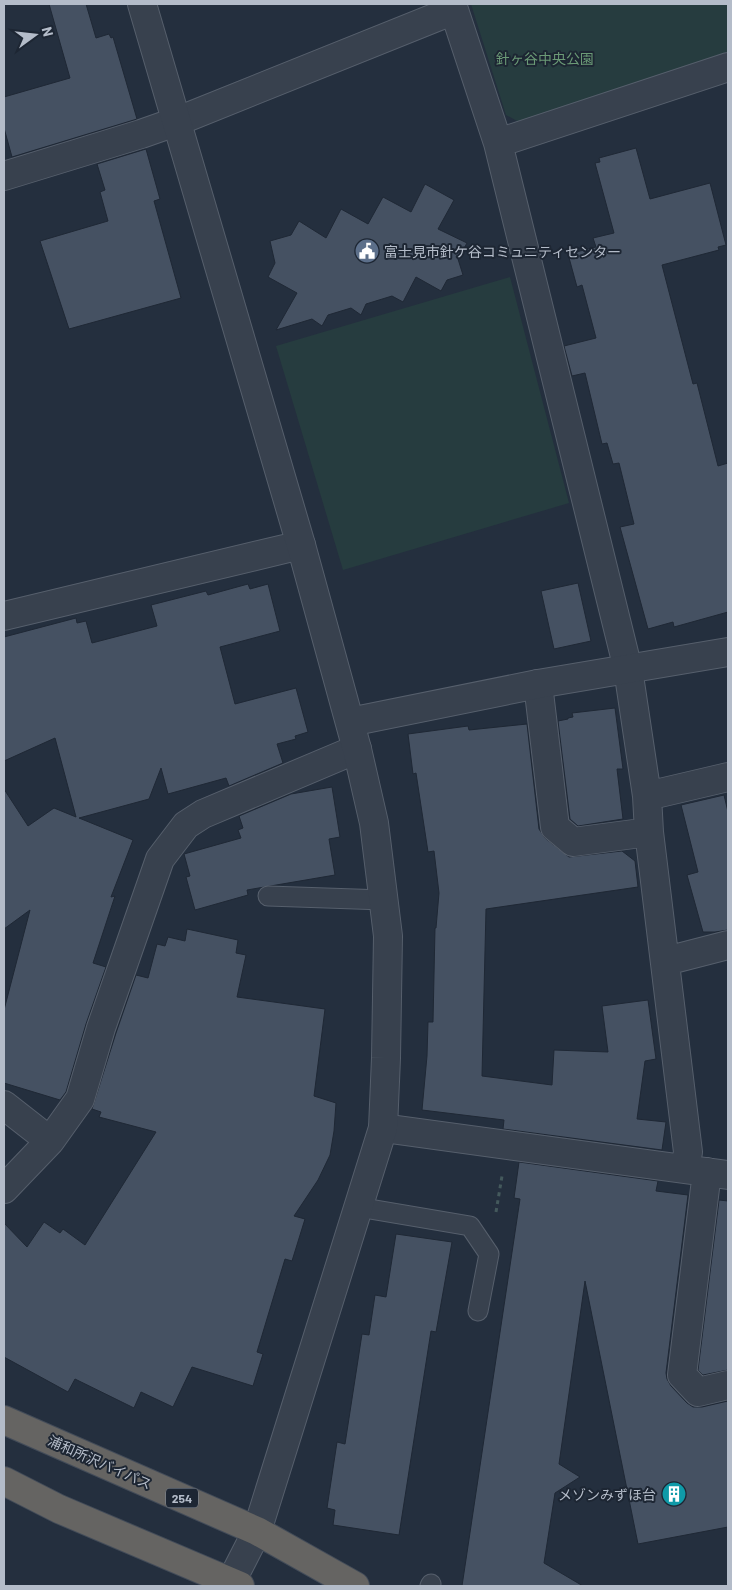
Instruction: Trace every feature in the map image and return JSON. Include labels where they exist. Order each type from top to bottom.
[{"type":"highway","name":"浦和所沢バイパス","points":[[4,1420],[257,1531],[356,1586]]},
{"type":"highway","points":[[4,1481],[60,1509],[234,1585]]},
{"type":"street","points":[[142,4],[178,121],[301,545],[350,722],[374,823],[388,936],[383,1128],[257,1531],[234,1585]]},
{"type":"street","points":[[4,176],[178,121],[454,10],[498,143],[628,669],[648,796],[649,832],[688,1152],[707,1172]]},
{"type":"street","points":[[498,143],[728,67]]},
{"type":"street","points":[[4,616],[301,545]]},
{"type":"street","points":[[350,722],[538,684],[728,652]]},
{"type":"street","points":[[538,684],[554,827],[573,842],[649,832]]},
{"type":"street","points":[[4,1189],[50,1141],[80,1098],[101,1028],[160,859],[186,825],[204,814],[357,749]]},
{"type":"street","points":[[648,796],[728,777]]},
{"type":"street","points":[[666,961],[728,945]]},
{"type":"street","points":[[4,1105],[50,1141]]},
{"type":"street","points":[[383,1128],[707,1172]]},
{"type":"street","points":[[707,1172],[682,1375],[698,1392],[728,1385]]},
{"type":"lane","points":[[268,896],[384,900]]},
{"type":"lane","points":[[358,1207],[470,1226],[489,1254],[478,1311]]},
{"type":"path","points":[[495,1215],[500,1188]]},
{"type":"green space","name":"針ヶ谷中央公園","points":[[471,4],[728,4],[728,52],[521,123],[506,115]]},
{"type":"green space","points":[[510,277],[569,503],[343,570],[276,346]]},
{"type":"building","points":[[49,4],[86,4],[96,38],[109,34],[111,38],[113,37],[137,119],[12,157],[4,128],[4,97],[70,78]]},
{"type":"building","points":[[636,148],[650,199],[710,183],[726,245],[718,247],[719,250],[662,265],[693,384],[697,383],[718,466],[728,463],[728,612],[674,627],[673,622],[648,629],[620,527],[634,524],[619,463],[613,464],[607,443],[602,444],[585,373],[572,376],[564,346],[596,338],[582,285],[577,287],[568,254],[596,247],[593,238],[614,233],[595,163],[600,162],[599,158]]},
{"type":"building","points":[[146,149],[160,199],[154,201],[181,298],[69,329],[40,241],[108,221],[100,192],[105,190],[97,164]]},
{"type":"building","name":"富士見市針ケ谷コミュニティセンター","points":[[425,184],[454,200],[438,229],[467,243],[458,259],[463,275],[447,280],[441,291],[416,277],[403,302],[392,296],[366,304],[361,315],[351,308],[328,315],[322,326],[312,319],[276,330],[297,293],[268,277],[275,263],[270,241],[291,235],[299,221],[326,238],[341,209],[368,224],[383,197],[411,212]]},
{"type":"building","points":[[578,583],[591,641],[554,649],[541,591]]},
{"type":"building","points":[[248,584],[250,589],[268,584],[280,631],[220,647],[235,704],[296,688],[308,732],[295,736],[296,739],[277,744],[283,763],[229,786],[226,778],[168,794],[161,768],[149,799],[79,818],[133,840],[111,897],[115,896],[93,963],[106,967],[86,1024],[66,1092],[60,1100],[4,1083],[4,1010],[30,910],[4,929],[4,789],[28,826],[54,808],[76,817],[55,738],[4,761],[4,637],[76,618],[77,623],[86,621],[92,643],[157,626],[151,605],[206,591],[208,595]]},
{"type":"building","points":[[615,708],[623,769],[617,769],[623,819],[578,826],[570,819],[558,721],[573,717],[572,713]]},
{"type":"building","points":[[527,724],[539,829],[545,838],[569,857],[622,851],[635,861],[638,887],[486,909],[482,1076],[552,1085],[554,1050],[608,1052],[602,1006],[648,1000],[656,1059],[645,1061],[637,1119],[666,1122],[662,1150],[503,1129],[504,1120],[422,1110],[428,1022],[433,1022],[435,928],[439,893],[434,851],[428,852],[416,773],[413,774],[408,734],[468,726],[469,730]]},
{"type":"building","points":[[332,787],[340,837],[329,839],[335,875],[247,890],[248,895],[195,910],[186,877],[190,876],[184,854],[241,838],[238,830],[243,828],[239,816],[291,794]]},
{"type":"building","points":[[724,795],[728,812],[728,930],[703,932],[687,875],[698,872],[681,805]]},
{"type":"building","points":[[187,929],[238,940],[236,953],[246,955],[237,997],[325,1009],[314,1096],[336,1103],[334,1131],[330,1155],[318,1180],[294,1216],[305,1219],[292,1261],[285,1259],[257,1352],[263,1354],[253,1386],[192,1367],[173,1407],[141,1392],[134,1408],[75,1379],[68,1392],[4,1357],[4,1223],[27,1247],[44,1222],[60,1233],[63,1229],[85,1245],[156,1132],[99,1117],[101,1112],[92,1109],[136,975],[148,978],[157,944],[165,946],[168,937],[185,941]]},
{"type":"building","points":[[519,1162],[658,1181],[656,1191],[688,1195],[666,1373],[667,1379],[671,1386],[693,1407],[702,1407],[728,1401],[728,1527],[638,1544],[585,1281],[559,1464],[580,1477],[555,1493],[544,1563],[583,1586],[462,1586],[520,1199],[514,1198]]},
{"type":"building","points":[[719,1200],[728,1201],[728,1370],[703,1375],[698,1370]]},
{"type":"building","points":[[396,1234],[452,1242],[436,1332],[431,1331],[399,1535],[333,1525],[335,1510],[327,1508],[337,1442],[345,1444],[362,1334],[369,1335],[375,1295],[386,1297]]},
{"type":"place","name":"富士見市針ケ谷コミュニティセンター","points":[[367,251]]},
{"type":"place","name":"メゾンみずほ台","points":[[674,1494]]}]
